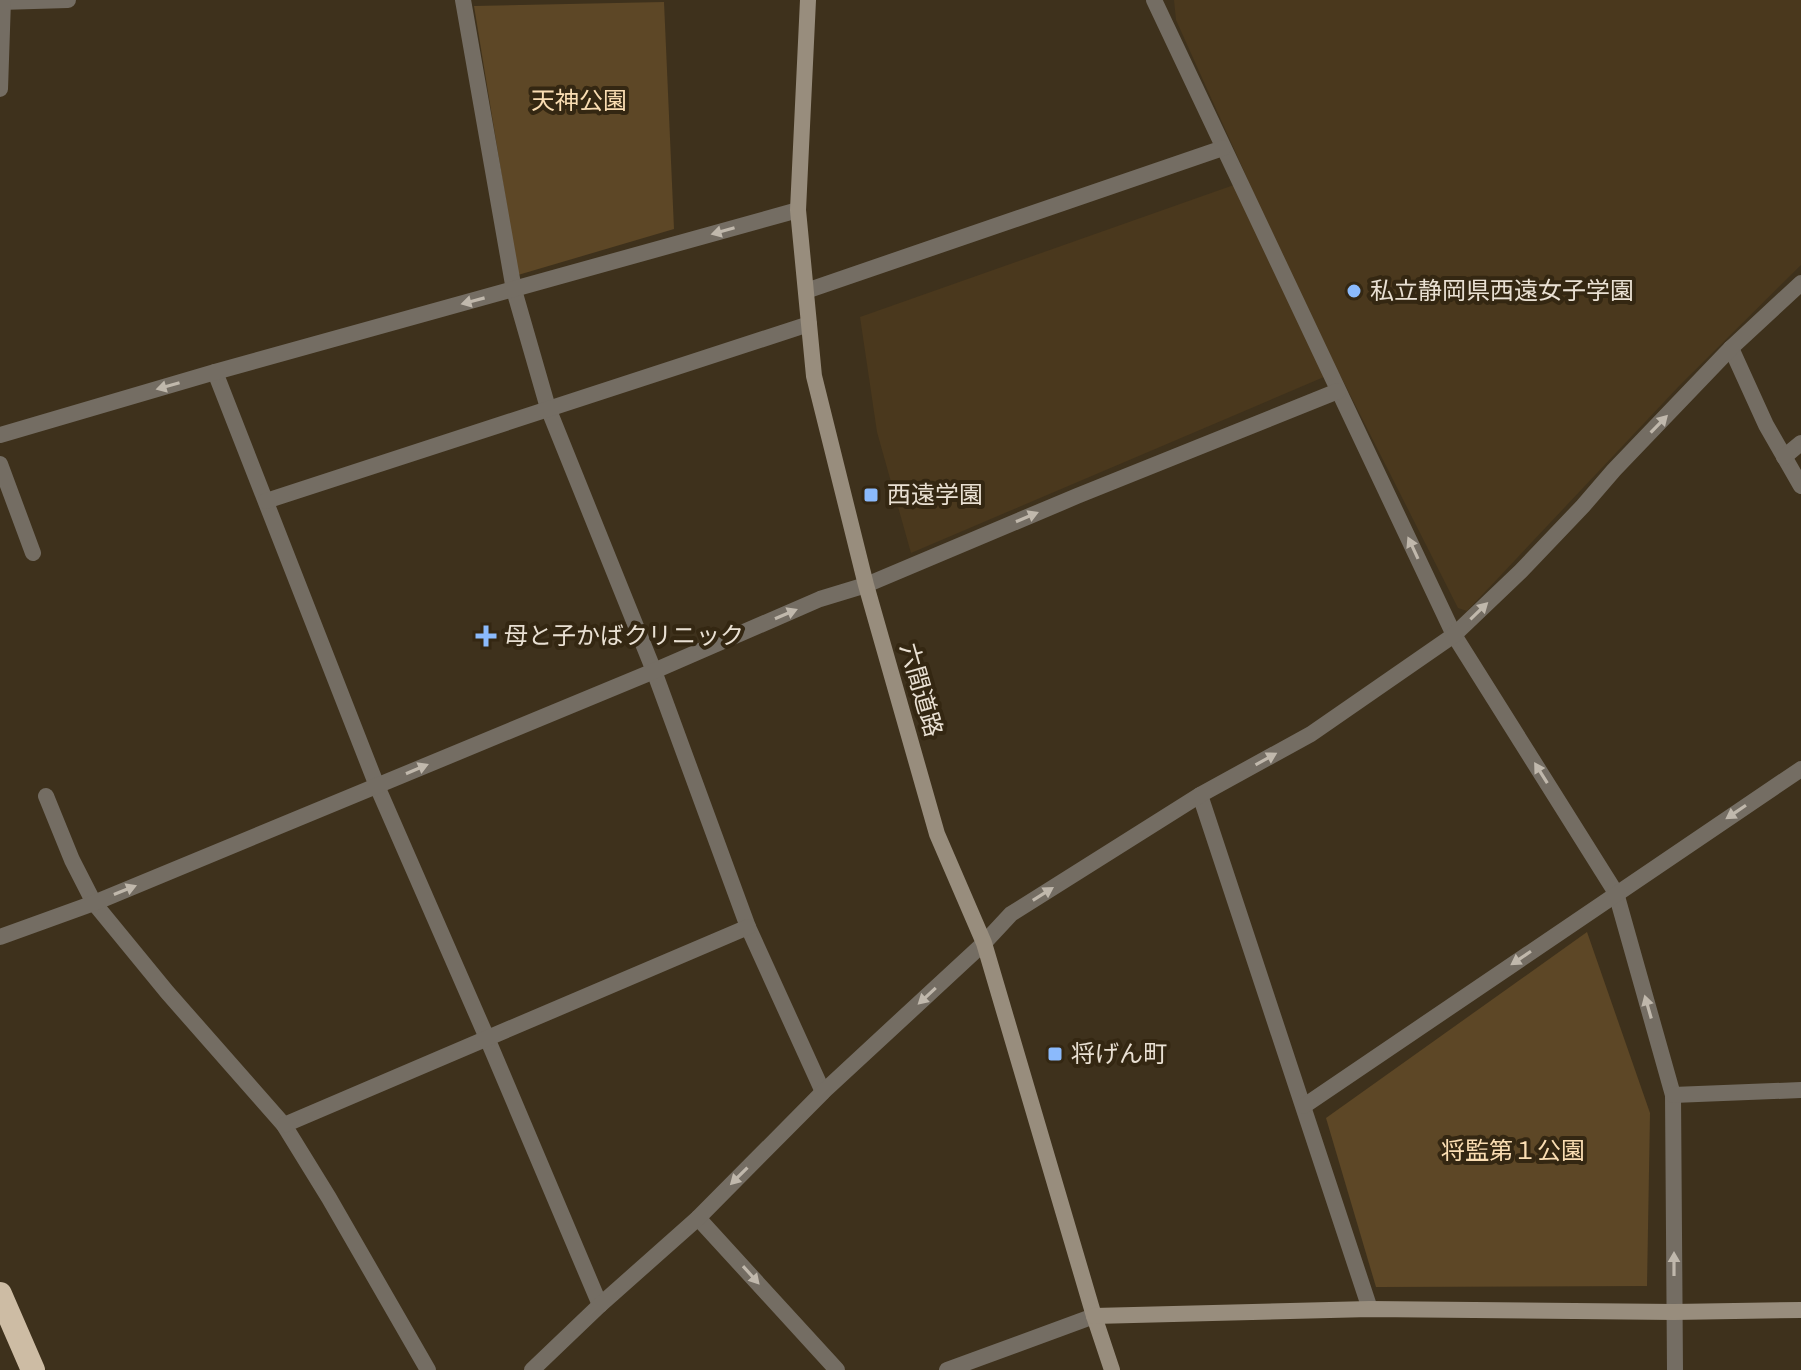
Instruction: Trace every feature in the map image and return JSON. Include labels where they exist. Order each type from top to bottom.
[{"type":"highway","points":[[0,1294],[33,1370]]},
{"type":"street","points":[[0,89],[2,2],[68,0]]},
{"type":"street","points":[[463,0],[514,290],[548,408],[654,671],[748,927],[823,1092]]},
{"type":"street","name":"六間道路","points":[[808,0],[798,210],[814,376],[866,585],[937,834],[984,943],[1112,1370]]},
{"type":"street","points":[[1154,0],[1454,635],[1616,893],[1673,1095],[1675,1370]]},
{"type":"street","points":[[806,291],[1223,148]]},
{"type":"street","points":[[0,435],[798,210]]},
{"type":"street","points":[[532,1370],[698,1218],[823,1092],[984,943],[1011,914],[1200,795],[1311,734],[1454,635],[1521,571],[1731,348],[1801,283]]},
{"type":"street","points":[[266,501],[809,324]]},
{"type":"street","points":[[1731,348],[1766,425],[1801,486]]},
{"type":"street","points":[[215,372],[377,786],[600,1305]]},
{"type":"street","points":[[0,937],[94,903],[820,599],[866,585],[1338,391]]},
{"type":"street","points":[[1784,457],[1801,443]]},
{"type":"street","points":[[0,464],[33,553]]},
{"type":"street","points":[[1304,1106],[1801,769]]},
{"type":"street","points":[[1200,795],[1370,1309]]},
{"type":"street","points":[[46,796],[72,860],[94,903],[167,992],[284,1125],[428,1370]]},
{"type":"street","points":[[284,1125],[748,927]]},
{"type":"street","points":[[1673,1095],[1801,1090]]},
{"type":"street","points":[[698,1218],[837,1370]]},
{"type":"street","points":[[947,1370],[1094,1316],[1370,1309],[1801,1310]]},
{"type":"shaded area","name":"私立静岡県西遠女子学園","points":[[1174,0],[1801,0],[1801,265],[1680,385],[1467,611],[1458,608],[1338,371],[911,553],[877,432],[860,317],[1248,180],[1176,20]]},
{"type":"green space","name":"天神公園","points":[[664,2],[674,229],[518,275],[474,6]]},
{"type":"green space","name":"将監第１公園","points":[[1587,932],[1650,1113],[1647,1286],[1376,1287],[1326,1118]]},
{"type":"place","name":"私立静岡県西遠女子学園","points":[[1354,291]]},
{"type":"place","name":"西遠学園","points":[[871,495]]},
{"type":"place","name":"母と子かばクリニック","points":[[486,636]]},
{"type":"place","name":"将げん町","points":[[1055,1054]]}]
